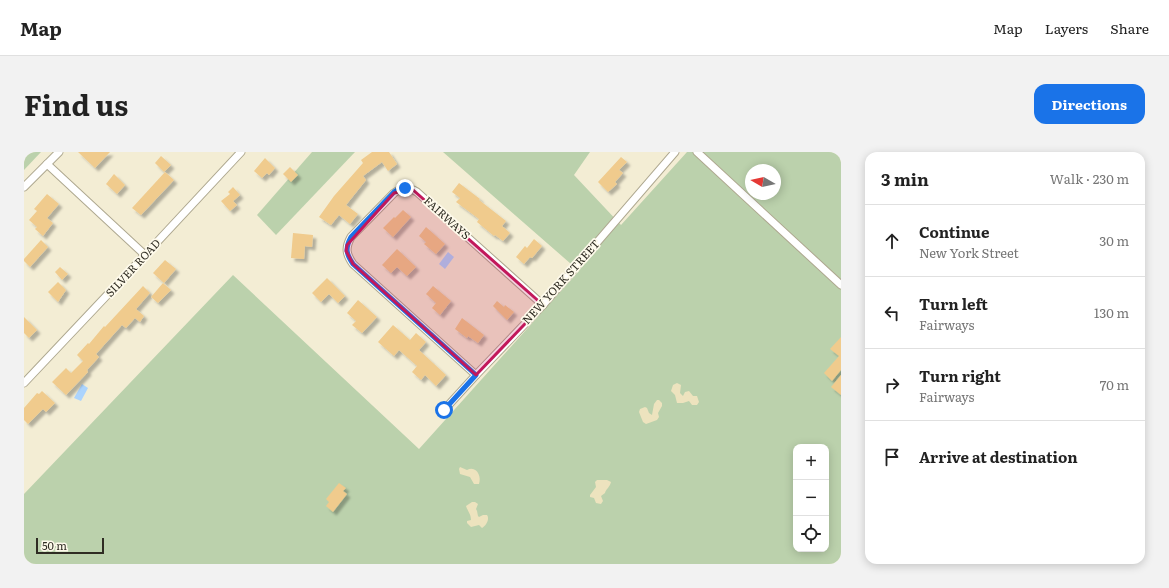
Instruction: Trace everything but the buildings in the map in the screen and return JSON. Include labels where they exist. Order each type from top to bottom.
[{"type":"street","points":[[24,187],[59,152]]},
{"type":"street","name":"SILVER ROAD","points":[[24,383],[145,256],[241,152]]},
{"type":"street","name":"NEW YORK STREET","points":[[444,410],[544,305],[675,152]]},
{"type":"street","points":[[697,152],[841,285]]},
{"type":"street","points":[[47,164],[145,256]]},
{"type":"street","name":"FAIRWAYS","points":[[476,375],[353,264],[348,257],[346,251],[351,237],[394,192],[405,188],[412,189],[416,192],[544,305]]},
{"type":"highlighted area","points":[[412,189],[543,305],[476,375],[353,264],[346,251],[347,245],[394,193]]},
{"type":"green space","points":[[24,152],[41,152],[24,170]]},
{"type":"green space","points":[[312,152],[355,152],[276,235],[257,215]]},
{"type":"green space","points":[[443,152],[590,152],[574,175],[621,225],[687,152],[841,152],[841,564],[24,564],[24,494],[233,275],[419,449],[579,271]]},
{"type":"sand","points":[[677,383],[681,385],[680,393],[683,396],[685,392],[689,391],[693,396],[697,396],[699,402],[697,405],[692,405],[689,401],[677,403],[675,395],[671,391],[673,385]]},
{"type":"sand","points":[[657,400],[662,403],[658,413],[659,417],[657,420],[646,424],[643,422],[639,412],[640,409],[645,407],[647,408],[649,413],[652,415],[654,404]]},
{"type":"sand","points":[[460,467],[467,470],[476,470],[480,478],[479,484],[474,484],[470,477],[460,474]]},
{"type":"sand","points":[[597,480],[607,480],[611,482],[605,493],[601,496],[603,501],[601,504],[596,503],[594,498],[590,497],[596,487],[595,482]]},
{"type":"sand","points":[[472,502],[478,504],[476,509],[479,517],[487,515],[488,517],[485,526],[482,528],[479,525],[471,527],[467,523],[467,521],[471,520],[466,506]]},
{"type":"water","points":[[448,252],[454,257],[445,269],[439,264]]},
{"type":"water","points":[[82,384],[88,388],[81,401],[74,398]]},
{"type":"route","points":[[405,188],[394,192],[351,237],[346,251],[353,264],[476,375],[444,410]]}]
